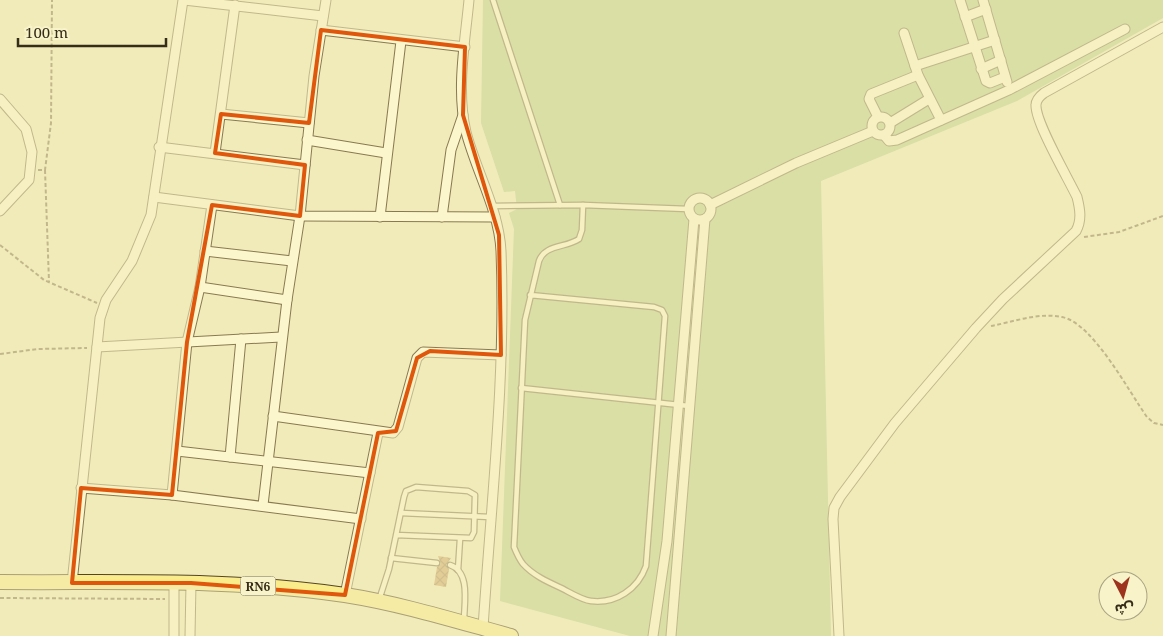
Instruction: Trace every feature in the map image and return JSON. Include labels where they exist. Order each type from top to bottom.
[{"type":"main road","name":"RN6","points":[[0,582],[170,584],[191,582],[345,595],[379,601],[511,636]]},
{"type":"street","points":[[72,583],[98,329],[103,306],[132,261],[151,215],[183,0],[323,16]]},
{"type":"street","points":[[263,505],[281,337],[300,216],[309,123],[326,0]]},
{"type":"street","points":[[469,0],[464,47],[463,115],[472,152],[495,217],[500,250],[501,355],[483,628]]},
{"type":"street","points":[[960,0],[981,69],[989,84],[1005,77]]},
{"type":"street","points":[[215,153],[235,5]]},
{"type":"street","points":[[965,17],[985,5],[1009,90]]},
{"type":"street","points":[[839,636],[834,508],[846,488],[896,423],[976,328],[1003,299],[1072,235],[1079,225],[1080,207],[1038,118],[1036,108],[1038,100],[1044,93],[1163,27]]},
{"type":"street","points":[[321,30],[464,47]]},
{"type":"street","points":[[884,135],[889,141],[893,141],[1009,90],[1125,30]]},
{"type":"street","points":[[904,33],[918,75],[941,120]]},
{"type":"street","points":[[915,66],[995,40]]},
{"type":"street","points":[[380,218],[386,153],[401,41]]},
{"type":"street","points":[[981,69],[1000,60]]},
{"type":"street","points":[[878,117],[870,100],[871,94],[918,75]]},
{"type":"street","points":[[0,99],[12,111],[29,135],[32,152],[31,170],[26,185],[0,211]]},
{"type":"street","points":[[890,122],[929,99]]},
{"type":"street","points":[[220,114],[309,123]]},
{"type":"street","points":[[442,217],[451,150],[463,115]]},
{"type":"street","points":[[878,117],[884,117],[890,122],[890,130],[884,135],[878,135],[873,131],[872,124],[878,117]]},
{"type":"street","points":[[710,205],[796,163],[873,131]]},
{"type":"street","points":[[308,140],[386,153]]},
{"type":"street","points":[[160,148],[305,165]]},
{"type":"street","points":[[154,197],[300,216],[380,218],[495,217]]},
{"type":"street","points":[[652,636],[667,541],[694,219],[688,209],[692,200],[704,198],[710,205],[710,213],[705,219],[670,636]]},
{"type":"street","points":[[172,495],[187,342],[200,287],[212,205]]},
{"type":"street","points":[[694,219],[705,219]]},
{"type":"street","points":[[205,251],[292,261]]},
{"type":"street","points":[[200,287],[287,300]]},
{"type":"street","points":[[97,348],[281,337]]},
{"type":"street","points":[[230,457],[241,339]]},
{"type":"street","points":[[274,416],[389,434],[396,431],[417,358],[423,352],[501,355]]},
{"type":"street","points":[[345,595],[378,433]]},
{"type":"street","points":[[176,451],[370,473]]},
{"type":"street","points":[[81,488],[172,495],[361,518]]},
{"type":"street","points":[[190,636],[191,582]]},
{"type":"street","points":[[170,584],[174,636]]},
{"type":"lane","points":[[493,0],[560,205]]},
{"type":"lane","points":[[530,295],[654,307],[662,310],[666,326],[646,566],[635,586],[622,596],[590,602],[541,578],[522,563],[514,547],[525,320],[530,295],[541,254],[547,250],[579,239],[582,230],[583,205]]},
{"type":"lane","points":[[491,206],[583,205],[688,209]]},
{"type":"lane","points":[[521,388],[689,406]]},
{"type":"lane","points":[[379,601],[391,558],[400,513],[405,494],[409,489],[416,487],[471,491],[476,498],[473,535],[468,539],[396,535]]},
{"type":"lane","points":[[400,513],[490,516]]},
{"type":"lane","points":[[458,570],[460,539]]},
{"type":"lane","points":[[391,558],[437,563]]},
{"type":"lane","points":[[450,565],[458,570],[464,580],[464,623]]},
{"type":"path","points":[[49,283],[45,170],[51,123],[52,0]]},
{"type":"path","points":[[31,170],[45,170]]},
{"type":"path","points":[[1072,235],[1090,238],[1104,236],[1163,216]]},
{"type":"path","points":[[0,246],[49,283],[103,306]]},
{"type":"path","points":[[976,328],[1050,316],[1061,317],[1078,323],[1090,334],[1147,417],[1154,423],[1163,425]]},
{"type":"path","points":[[0,354],[38,349],[97,348]]},
{"type":"path","points":[[0,598],[166,599],[170,584]]},
{"type":"highlighted area","points":[[321,30],[465,47],[463,115],[499,235],[501,355],[430,351],[417,358],[396,431],[378,433],[345,595],[191,583],[72,583],[81,488],[172,495],[187,342],[212,205],[300,216],[305,165],[215,153],[221,114],[309,123]]},
{"type":"green space","points":[[483,0],[1163,0],[1163,18],[1017,101],[821,181],[831,636],[630,636],[500,601],[514,229],[509,213],[517,209],[515,191],[504,192],[481,123]]},
{"type":"building","points":[[438,556],[451,558],[446,565],[449,569],[446,587],[434,585],[437,567],[441,564]]}]
